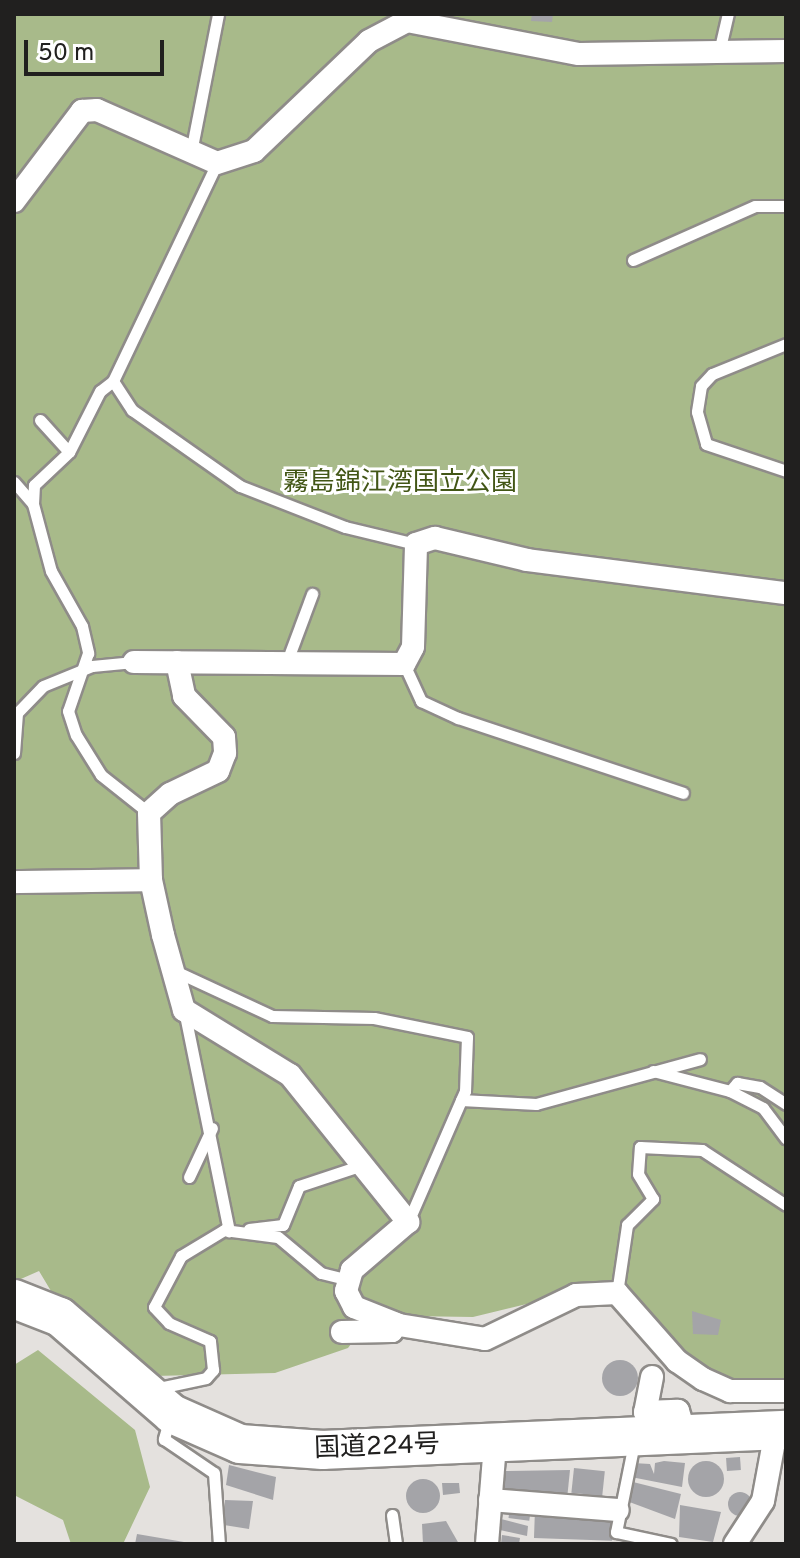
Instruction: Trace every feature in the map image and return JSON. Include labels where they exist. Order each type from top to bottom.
[{"type":"highway","name":"国道224号","points":[[14,1299],[60,1317],[159,1403],[240,1444],[281,1449],[635,1441],[781,1430]]},
{"type":"street","points":[[14,201],[82,111],[97,110],[217,163],[254,151],[369,41],[407,21],[579,54],[786,51]]},
{"type":"street","points":[[134,662],[404,664],[413,647],[416,544],[435,538],[527,560],[786,593]]},
{"type":"street","points":[[177,662],[184,696],[224,737],[225,753],[218,771],[170,794],[149,813],[151,880],[173,970],[184,1010],[290,1075],[408,1222],[349,1280],[354,1307],[395,1324],[485,1339],[576,1295],[617,1293],[677,1361],[703,1379],[730,1391],[786,1391]]},
{"type":"street","points":[[14,882],[151,880]]},
{"type":"street","points":[[342,1332],[369,1335],[392,1331],[395,1324]]},
{"type":"street","points":[[652,1377],[645,1412],[678,1411],[686,1438]]},
{"type":"street","points":[[735,1544],[763,1501],[781,1430]]},
{"type":"street","points":[[487,1544],[495,1444]]},
{"type":"street","points":[[490,1500],[618,1510]]},
{"type":"lane","points":[[190,153],[218,14]]},
{"type":"lane","points":[[719,52],[728,14]]},
{"type":"lane","points":[[149,813],[101,775],[76,735],[68,711],[83,671],[82,626],[51,571],[33,504],[34,485],[69,452],[100,391],[113,381],[217,163]]},
{"type":"lane","points":[[633,260],[755,206],[786,206]]},
{"type":"lane","points":[[786,344],[712,374],[701,386],[697,412],[706,444],[786,471]]},
{"type":"lane","points":[[113,381],[132,410],[240,486],[345,527],[416,544]]},
{"type":"lane","points":[[40,420],[69,452]]},
{"type":"lane","points":[[14,482],[33,504]]},
{"type":"lane","points":[[286,664],[312,594]]},
{"type":"lane","points":[[14,753],[16,713],[43,686],[83,671],[134,662]]},
{"type":"lane","points":[[404,664],[421,701],[445,712],[683,793]]},
{"type":"lane","points":[[173,970],[272,1016],[454,1029],[470,1046],[461,1100],[408,1222]]},
{"type":"lane","points":[[184,1010],[235,1231]]},
{"type":"lane","points":[[461,1100],[536,1104],[700,1059]]},
{"type":"lane","points":[[653,1071],[730,1091],[763,1108],[786,1138]]},
{"type":"lane","points":[[730,1091],[737,1083],[760,1087],[786,1104]]},
{"type":"lane","points":[[189,1177],[212,1127]]},
{"type":"lane","points":[[617,1293],[627,1225],[653,1199],[638,1174],[640,1147],[702,1150],[786,1205]]},
{"type":"lane","points":[[219,1544],[214,1473],[164,1439],[159,1403],[213,1370],[210,1341],[157,1316],[154,1307],[181,1256],[235,1231],[283,1225],[299,1186],[362,1165]]},
{"type":"lane","points":[[235,1231],[278,1237],[321,1273],[349,1280]]},
{"type":"lane","points":[[635,1441],[618,1510],[616,1532],[671,1544]]},
{"type":"lane","points":[[392,1515],[396,1544]]},
{"type":"green space","name":"霧島錦江湾国立公園","points":[[14,14],[786,14],[786,1386],[718,1378],[693,1367],[627,1296],[539,1301],[473,1317],[407,1316],[380,1305],[348,1348],[275,1373],[154,1376],[57,1301],[39,1271],[14,1282]]},
{"type":"green space","points":[[38,1350],[135,1430],[150,1487],[123,1544],[71,1544],[63,1520],[14,1495],[14,1365]]},
{"type":"building","points":[[532,14],[553,14],[552,22],[531,21]]},
{"type":"building","points":[[692,1311],[721,1320],[718,1335],[693,1334]]},
{"type":"building","points":[[620,1360],[633,1365],[638,1378],[633,1391],[620,1396],[607,1391],[602,1378],[607,1365]]},
{"type":"building","points":[[740,1457],[741,1470],[727,1471],[726,1458]]},
{"type":"building","points":[[706,1461],[719,1466],[724,1479],[719,1492],[706,1497],[693,1492],[688,1479],[693,1466]]},
{"type":"building","points":[[633,1463],[650,1464],[654,1474],[655,1463],[685,1463],[682,1487],[631,1477]]},
{"type":"building","points":[[229,1465],[276,1477],[273,1500],[226,1485]]},
{"type":"building","points":[[574,1468],[605,1471],[602,1496],[571,1493]]},
{"type":"building","points":[[570,1470],[567,1499],[502,1495],[506,1471]]},
{"type":"building","points":[[423,1479],[435,1484],[440,1496],[435,1508],[423,1513],[411,1508],[406,1496],[411,1484]]},
{"type":"building","points":[[629,1481],[681,1494],[675,1519],[624,1500]]},
{"type":"building","points":[[442,1483],[459,1483],[460,1493],[443,1495]]},
{"type":"building","points":[[740,1492],[748,1496],[752,1504],[748,1512],[740,1516],[732,1512],[728,1504],[732,1496]]},
{"type":"building","points":[[225,1500],[253,1501],[249,1529],[224,1525]]},
{"type":"building","points":[[680,1505],[721,1512],[713,1542],[679,1537]]},
{"type":"building","points":[[510,1507],[531,1510],[529,1521],[508,1518]]},
{"type":"building","points":[[535,1509],[613,1512],[612,1541],[534,1538]]},
{"type":"building","points":[[501,1519],[528,1526],[527,1536],[500,1530]]},
{"type":"building","points":[[446,1521],[459,1544],[423,1544],[422,1524]]},
{"type":"building","points":[[137,1534],[184,1542],[184,1544],[135,1544]]},
{"type":"building","points":[[502,1535],[520,1538],[519,1544],[501,1544]]}]
